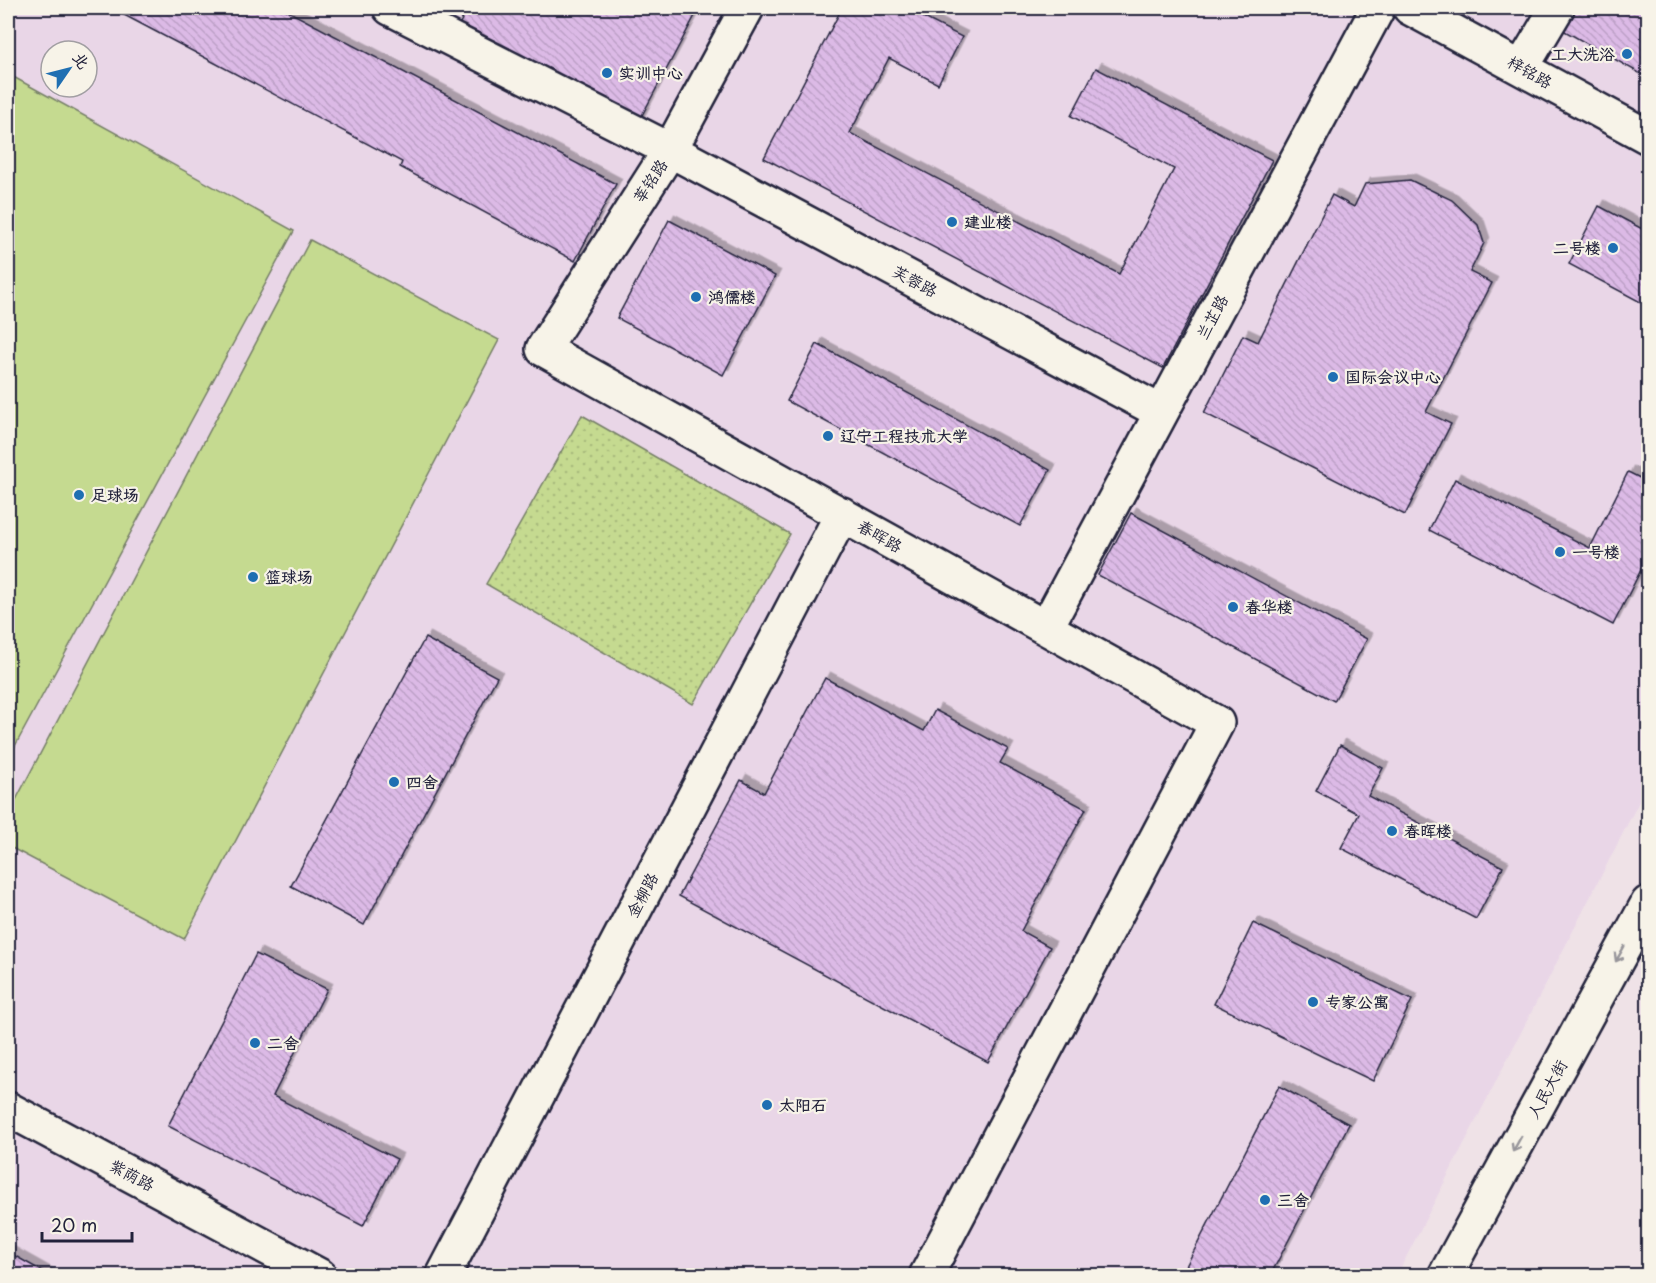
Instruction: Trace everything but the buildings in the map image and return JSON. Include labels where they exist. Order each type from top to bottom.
[{"type":"main road","name":"芙蓉路","points":[[390,8],[670,150],[1161,412]]},
{"type":"main road","name":"莘铭路","points":[[543,349],[670,150],[747,8]]},
{"type":"main road","name":"兰芷路","points":[[1046,628],[1378,8]]},
{"type":"main road","name":"梓铭路","points":[[1410,8],[1648,136]]},
{"type":"main road","points":[[1522,67],[1557,8]]},
{"type":"main road","name":"春晖路","points":[[543,349],[1217,723],[926,1275]]},
{"type":"main road","name":"金柳路","points":[[443,1275],[842,514]]},
{"type":"main road","name":"人民大街","points":[[1445,1275],[1648,903]]},
{"type":"main road","name":"紫荫路","points":[[8,1109],[320,1275]]},
{"type":"shaded area","name":"辽宁工程技术大学","points":[[8,8],[1648,8],[1648,784],[1397,1275],[8,1275]]},
{"type":"green space","name":"足球场","points":[[8,74],[39,91],[39,99],[54,99],[294,231],[8,759]]},
{"type":"green space","name":"篮球场","points":[[310,240],[499,340],[184,939],[8,846],[8,815]]},
{"type":"green space","points":[[582,415],[790,534],[693,704],[486,584]]},
{"type":"place","name":"工大洗浴","points":[[1627,54]]},
{"type":"place","name":"实训中心","points":[[607,73]]},
{"type":"place","name":"建业楼","points":[[952,222]]},
{"type":"place","name":"二号楼","points":[[1613,248]]},
{"type":"place","name":"鸿儒楼","points":[[696,297]]},
{"type":"place","name":"国际会议中心","points":[[1333,377]]},
{"type":"place","name":"辽宁工程技术大学","points":[[828,436]]},
{"type":"place","name":"足球场","points":[[79,495]]},
{"type":"place","name":"一号楼","points":[[1560,552]]},
{"type":"place","name":"篮球场","points":[[253,577]]},
{"type":"place","name":"春华楼","points":[[1233,607]]},
{"type":"place","name":"四舍","points":[[394,782]]},
{"type":"place","name":"春晖楼","points":[[1392,831]]},
{"type":"place","name":"专家公寓","points":[[1313,1002]]},
{"type":"place","name":"二舍","points":[[255,1043]]},
{"type":"place","name":"太阳石","points":[[767,1105]]},
{"type":"place","name":"三舍","points":[[1265,1200]]}]
